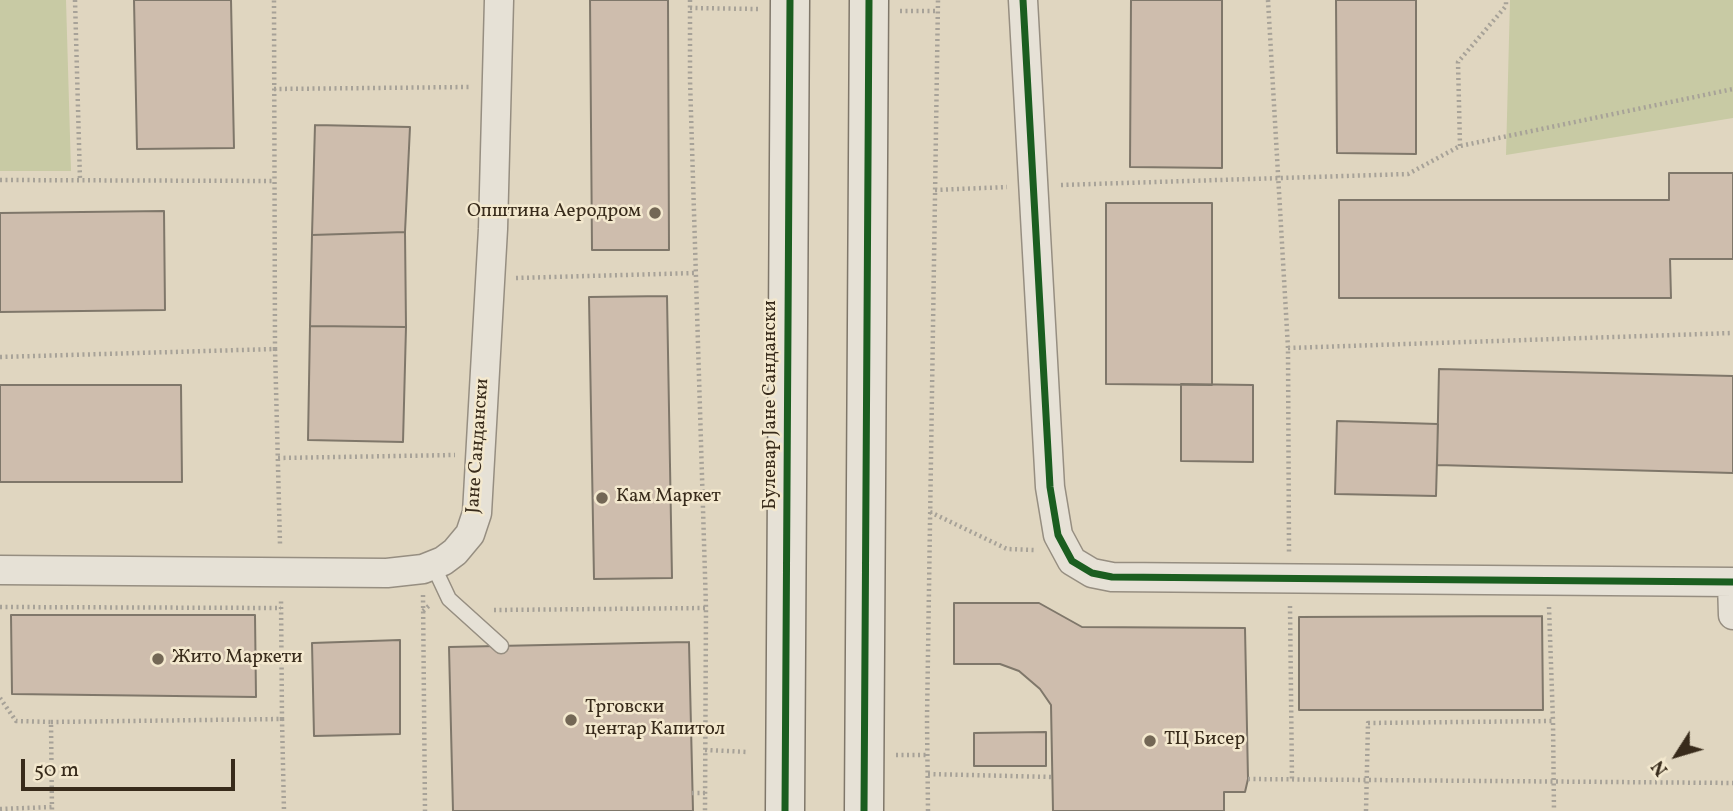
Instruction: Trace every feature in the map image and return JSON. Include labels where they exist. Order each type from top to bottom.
[{"type":"street","name":"Јане Сандански","points":[[0,570],[387,573],[428,567],[455,552],[470,534],[477,513],[491,279],[499,0]]},
{"type":"street","points":[[864,811],[869,0]]},
{"type":"street","points":[[1023,0],[1050,487],[1058,536],[1066,552],[1081,568],[1112,577],[1290,576],[1733,582],[1733,615]]},
{"type":"street","name":"Булевар Јане Сандански","points":[[785,811],[790,5]]},
{"type":"lane","points":[[428,567],[449,599],[501,646]]},
{"type":"path","points":[[75,0],[80,180]]},
{"type":"path","points":[[274,0],[275,349],[280,572]]},
{"type":"path","points":[[690,0],[690,80],[706,608],[705,811]]},
{"type":"path","points":[[928,811],[938,0]]},
{"type":"path","points":[[1268,0],[1288,348],[1292,780]]},
{"type":"path","points":[[1460,145],[1458,62],[1506,6],[1506,0]]},
{"type":"path","points":[[690,8],[790,5]]},
{"type":"path","points":[[274,89],[497,86]]},
{"type":"path","points":[[935,190],[1278,176],[1408,174],[1460,145],[1733,89]]},
{"type":"path","points":[[0,180],[274,181]]},
{"type":"path","points":[[491,279],[696,273]]},
{"type":"path","points":[[1288,348],[1733,333]]},
{"type":"path","points":[[0,357],[275,349]]},
{"type":"path","points":[[278,458],[480,454]]},
{"type":"path","points":[[930,512],[1007,549],[1066,552]]},
{"type":"path","points":[[425,811],[423,611],[428,567]]},
{"type":"path","points":[[1548,579],[1553,811]]},
{"type":"path","points":[[423,611],[452,585],[481,611],[706,608]]},
{"type":"path","points":[[281,600],[284,811]]},
{"type":"path","points":[[0,607],[281,607]]},
{"type":"path","points":[[0,698],[16,721],[282,719]]},
{"type":"path","points":[[1366,811],[1368,723],[1553,721]]},
{"type":"path","points":[[0,809],[52,809],[51,722]]},
{"type":"path","points":[[705,750],[748,752]]},
{"type":"path","points":[[892,755],[928,755]]},
{"type":"path","points":[[928,775],[1052,777]]},
{"type":"path","points":[[1248,779],[1733,782]]},
{"type":"path","points":[[692,793],[705,793]]},
{"type":"green space","points":[[0,0],[66,0],[71,171],[0,171]]},
{"type":"green space","points":[[1510,0],[1733,0],[1733,118],[1506,155]]},
{"type":"building","points":[[134,0],[231,0],[234,148],[137,149]]},
{"type":"building","points":[[590,0],[668,0],[669,250],[592,250]]},
{"type":"building","points":[[1131,0],[1222,0],[1222,168],[1130,167]]},
{"type":"building","points":[[1336,0],[1416,0],[1416,154],[1337,153]]},
{"type":"building","points":[[315,125],[410,127],[405,232],[312,235]]},
{"type":"building","points":[[1669,173],[1733,173],[1733,259],[1670,259],[1671,298],[1339,298],[1339,200],[1669,200]]},
{"type":"building","points":[[1106,203],[1212,203],[1212,385],[1106,384]]},
{"type":"building","points":[[164,211],[165,310],[0,312],[0,213]]},
{"type":"building","points":[[405,232],[406,327],[310,326],[312,235]]},
{"type":"building","points":[[667,296],[672,578],[594,579],[589,297]]},
{"type":"building","points":[[310,326],[406,327],[403,442],[308,440]]},
{"type":"building","points":[[1439,369],[1733,376],[1733,473],[1437,465]]},
{"type":"building","points":[[1181,384],[1253,385],[1253,462],[1181,461]]},
{"type":"building","points":[[0,385],[181,385],[182,482],[0,482]]},
{"type":"building","points":[[1337,421],[1438,424],[1436,496],[1335,494]]},
{"type":"building","name":"ТЦ Бисер","points":[[954,603],[1039,603],[1082,627],[1245,628],[1248,779],[1245,792],[1224,792],[1224,811],[1053,811],[1051,705],[1040,689],[1019,671],[1000,664],[954,664]]},
{"type":"building","points":[[11,615],[255,615],[256,697],[12,694]]},
{"type":"building","points":[[1542,616],[1543,710],[1299,710],[1299,617]]},
{"type":"building","points":[[400,640],[400,734],[314,736],[312,643]]},
{"type":"building","name":"Трговски центар Капитол","points":[[689,642],[693,811],[453,811],[449,647]]},
{"type":"building","points":[[1046,732],[1046,766],[974,766],[974,733]]},
{"type":"cycle path","points":[[785,811],[790,0]]},
{"type":"cycle path","points":[[864,811],[869,0]]},
{"type":"cycle path","points":[[1023,0],[1050,487],[1058,535],[1072,561],[1092,573],[1112,577],[1733,582]]},
{"type":"place","name":"Општина Аеродром","points":[[655,213]]},
{"type":"place","name":"Кам Маркет","points":[[602,498]]},
{"type":"place","name":"Жито Маркети","points":[[158,659]]},
{"type":"place","name":"Трговски центар Капитол","points":[[571,720]]},
{"type":"place","name":"ТЦ Бисер","points":[[1150,741]]}]
